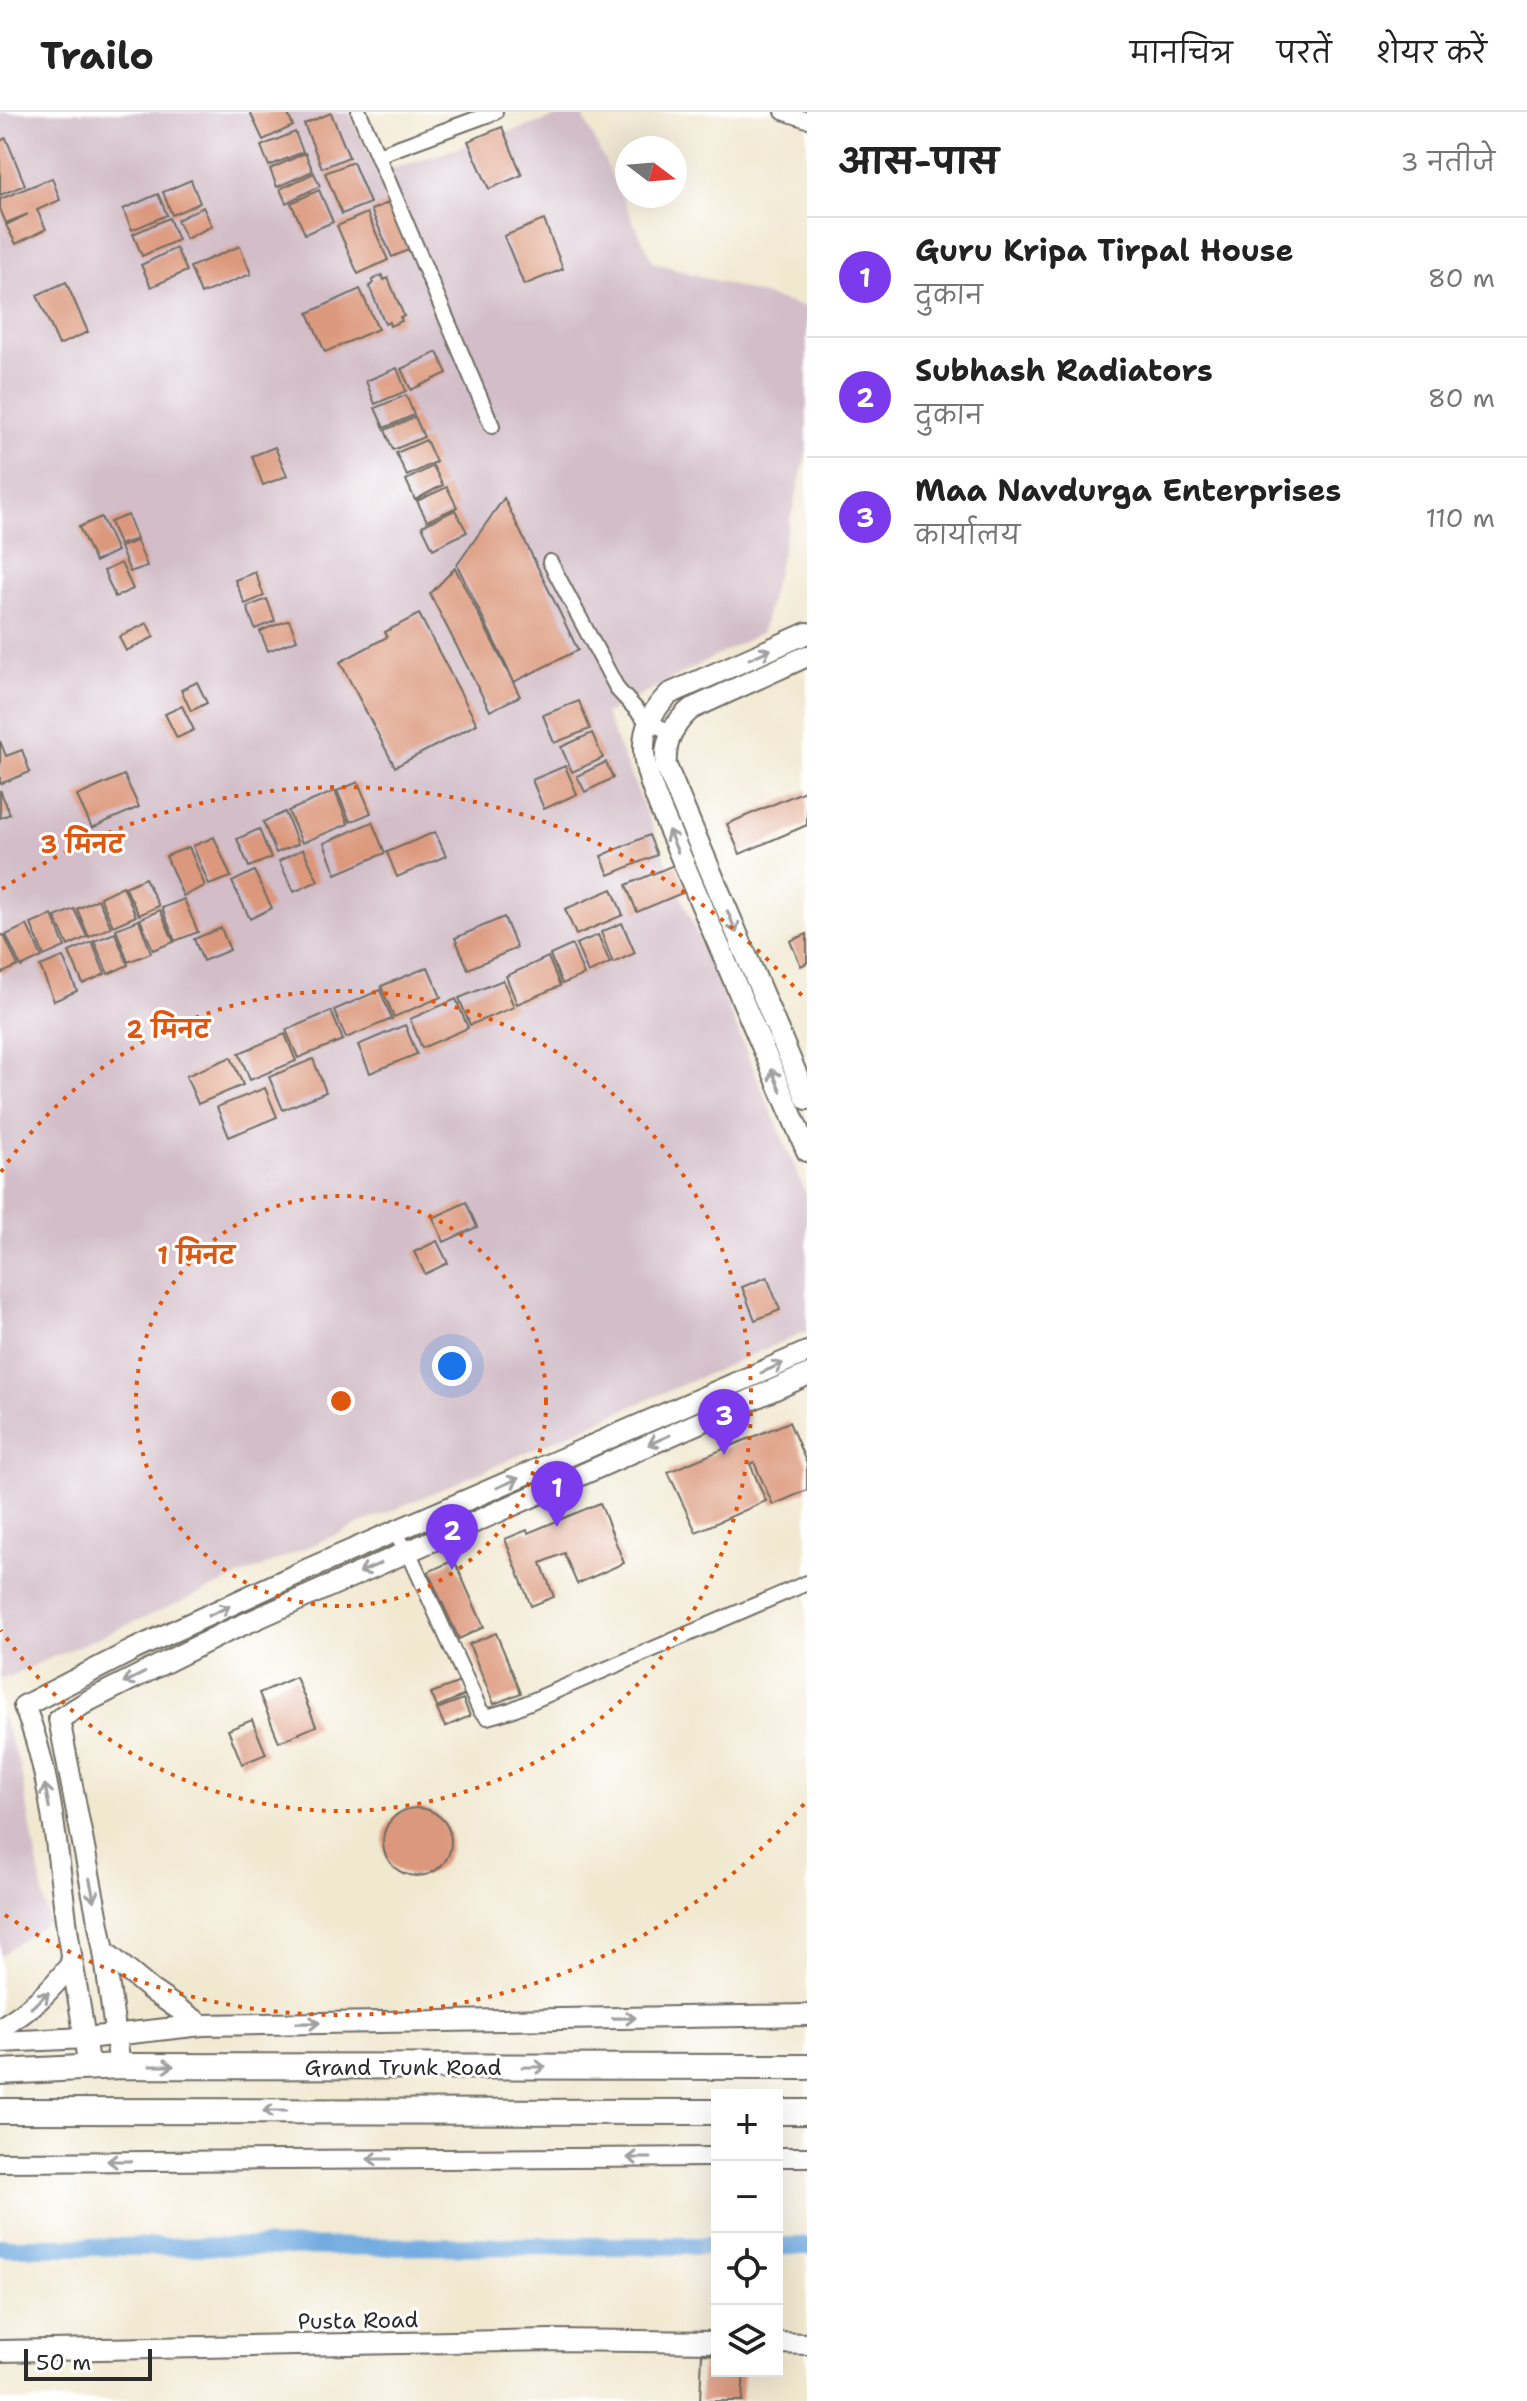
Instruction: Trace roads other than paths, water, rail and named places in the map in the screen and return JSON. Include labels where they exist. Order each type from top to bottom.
[{"type":"highway","name":"Grand Trunk Road","points":[[0,2072],[120,2066],[807,2067]]},
{"type":"highway","name":"Grand Trunk Road","points":[[0,2111],[711,2112]]},
{"type":"highway","points":[[783,2112],[807,2112]]},
{"type":"main road","points":[[807,633],[669,694],[656,706],[642,744],[646,772],[807,1151]]},
{"type":"main road","points":[[807,656],[691,709],[680,718],[664,750],[666,766],[807,1099]]},
{"type":"main road","points":[[88,2067],[62,1878],[34,1731],[24,1706],[135,1649],[306,1570],[807,1352]]},
{"type":"main road","points":[[34,1731],[224,1633],[807,1375]]},
{"type":"main road","points":[[49,1695],[59,1719],[104,1951],[118,2034],[120,2066]]},
{"type":"main road","points":[[104,1951],[151,1990],[202,2025]]},
{"type":"main road","points":[[0,2028],[50,1992],[72,1963]]},
{"type":"main road","points":[[0,2042],[86,2038],[202,2025],[807,2015]]},
{"type":"main road","name":"Pusta Road","points":[[0,2351],[552,2340],[711,2342]]},
{"type":"main road","points":[[783,2343],[807,2344]]},
{"type":"street","points":[[359,112],[492,426]]},
{"type":"street","points":[[378,155],[495,112]]},
{"type":"street","points":[[783,112],[807,120]]},
{"type":"street","points":[[550,562],[618,690],[648,722],[671,732]]},
{"type":"street","points":[[394,1533],[408,1551],[482,1714],[491,1717],[807,1583]]},
{"type":"street","points":[[0,2162],[711,2157]]},
{"type":"street","points":[[783,2157],[807,2157]]},
{"type":"waterway","points":[[0,2247],[711,2246]]},
{"type":"waterway","points":[[783,2246],[807,2246]]},
{"type":"place","name":"Maa Navdurga Enterprises","points":[[724,1455]]},
{"type":"place","name":"Guru Kripa Tirpal House","points":[[557,1527]]},
{"type":"place","name":"Subhash Radiators","points":[[452,1570]]}]
